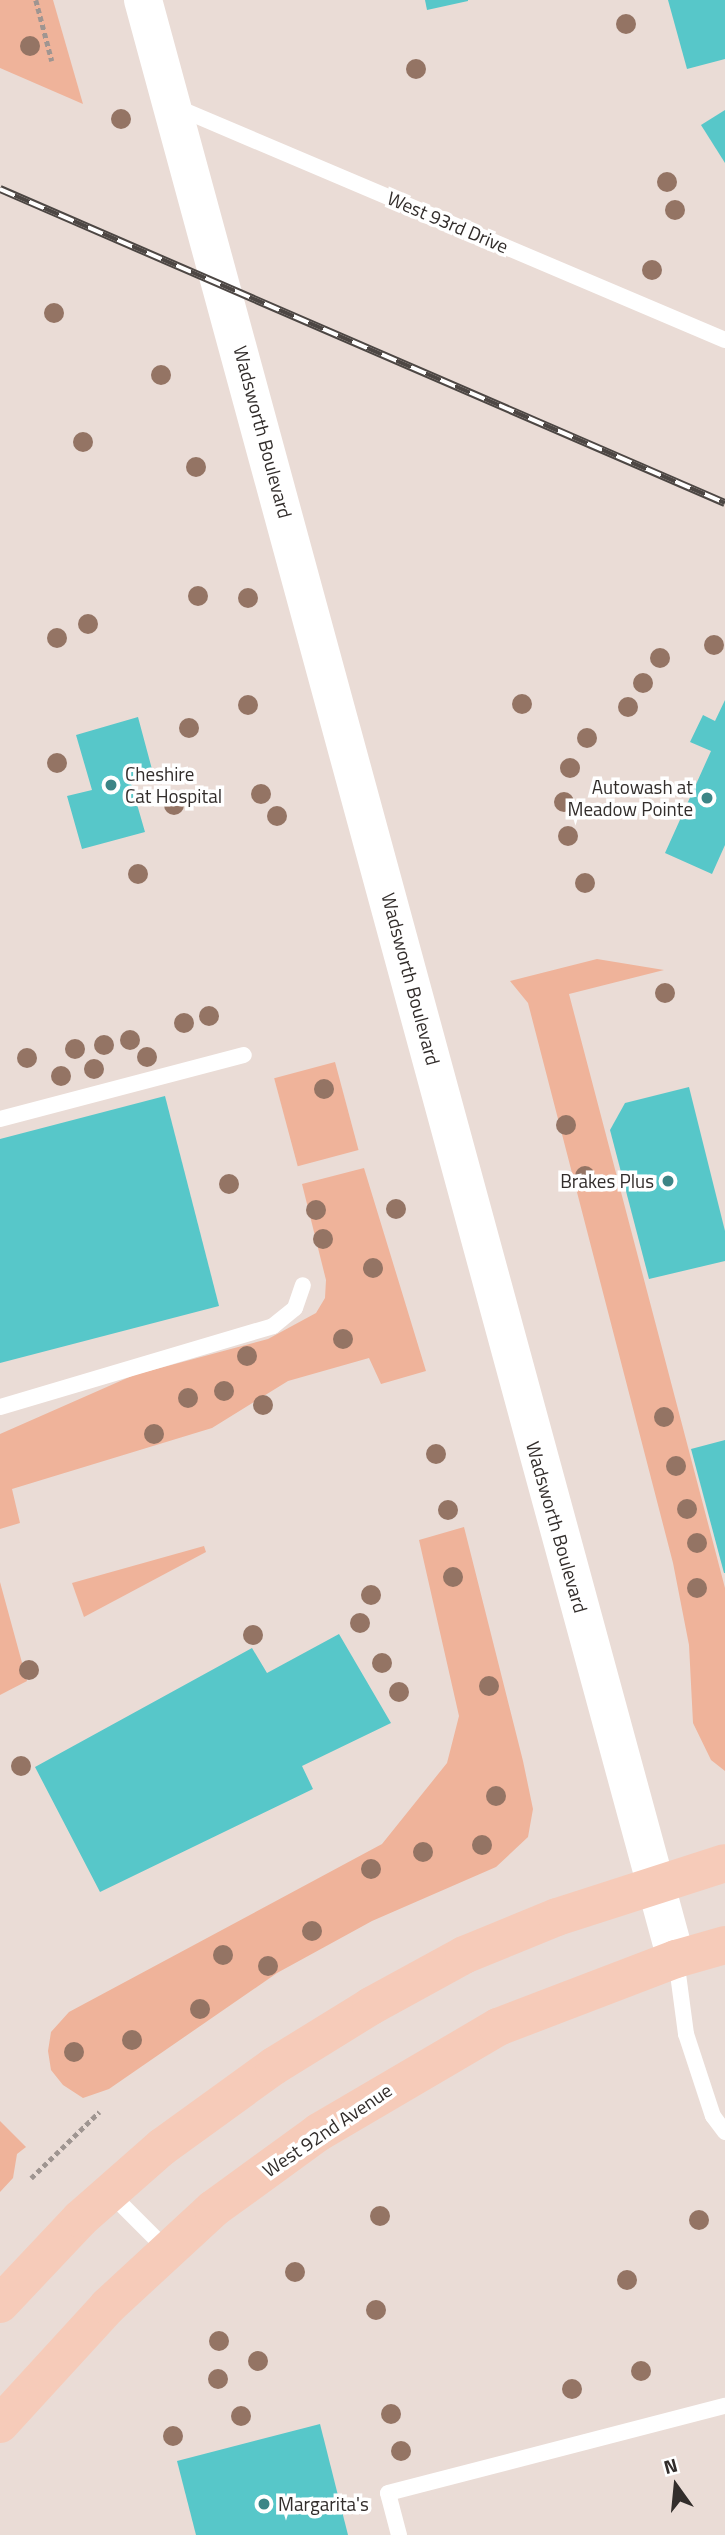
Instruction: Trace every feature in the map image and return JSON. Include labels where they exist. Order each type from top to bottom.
[{"type":"main road","points":[[0,2304],[109,2192],[274,2066],[371,2006],[464,1955],[655,1883],[725,1863]]},
{"type":"main road","name":"West 92nd Avenue","points":[[0,2456],[12,2412],[108,2306],[213,2209],[287,2155],[411,2075],[498,2027],[676,1958],[725,1945]]},
{"type":"street","name":"Wadsworth Boulevard","points":[[143,0],[676,1958]]},
{"type":"lane","name":"West 93rd Drive","points":[[171,105],[725,340]]},
{"type":"lane","points":[[0,1119],[244,1055]]},
{"type":"lane","points":[[0,1407],[273,1326],[295,1308],[303,1285]]},
{"type":"lane","points":[[676,1958],[686,2035],[713,2116],[725,2132]]},
{"type":"lane","points":[[109,2192],[167,2251]]},
{"type":"lane","points":[[399,2535],[388,2493],[725,2406]]},
{"type":"path","points":[[36,0],[52,61]]},
{"type":"path","points":[[31,2178],[99,2112]]},
{"type":"shaded area","points":[[0,0],[53,0],[83,104],[0,68]]},
{"type":"shaded area","points":[[597,959],[664,970],[569,994],[725,1588],[725,1771],[711,1760],[693,1723],[689,1645],[673,1563],[528,1003],[510,981]]},
{"type":"shaded area","points":[[335,1062],[359,1150],[298,1166],[274,1078]]},
{"type":"shaded area","points":[[364,1168],[426,1371],[381,1384],[369,1358],[288,1381],[212,1428],[12,1489],[20,1523],[0,1529],[0,1434],[134,1375],[268,1339],[316,1313],[325,1298],[326,1280],[302,1184]]},
{"type":"shaded area","points":[[464,1527],[533,1809],[528,1837],[496,1867],[372,1921],[277,1973],[109,2089],[83,2098],[63,2085],[51,2070],[48,2051],[51,2032],[69,2012],[382,1844],[447,1763],[459,1716],[419,1540]]},
{"type":"shaded area","points":[[204,1546],[206,1552],[84,1617],[72,1583]]},
{"type":"shaded area","points":[[0,1582],[27,1681],[0,1695]]},
{"type":"shaded area","points":[[0,2121],[26,2147],[17,2154],[13,2178],[0,2192]]},
{"type":"building","points":[[425,0],[468,0],[468,1],[427,10]]},
{"type":"building","points":[[668,0],[725,0],[725,59],[687,69]]},
{"type":"building","points":[[725,110],[725,163],[701,125]]},
{"type":"building","name":"Autowash at Meadow Pointe","points":[[725,700],[725,845],[712,874],[665,853],[711,751],[690,742],[703,715],[715,721]]},
{"type":"building","name":"Cheshire Cat Hospital","points":[[138,717],[153,773],[130,780],[145,832],[82,849],[67,796],[92,790],[76,735]]},
{"type":"building","name":"Brakes Plus","points":[[689,1087],[725,1231],[725,1261],[649,1279],[610,1130],[625,1103]]},
{"type":"building","points":[[165,1096],[219,1306],[0,1363],[0,1139]]},
{"type":"building","points":[[725,1440],[725,1573],[724,1573],[691,1449]]},
{"type":"building","points":[[339,1634],[391,1723],[302,1766],[313,1789],[100,1892],[35,1767],[252,1648],[267,1673]]},
{"type":"building","points":[[320,2424],[348,2535],[196,2535],[177,2461]]},
{"type":"railway","points":[[0,189],[725,503]]},
{"type":"place","name":"Cheshire Cat Hospital","points":[[111,785]]},
{"type":"place","name":"Autowash at Meadow Pointe","points":[[707,798]]},
{"type":"place","name":"Brakes Plus","points":[[668,1181]]},
{"type":"place","name":"Margarita's","points":[[264,2504]]}]
